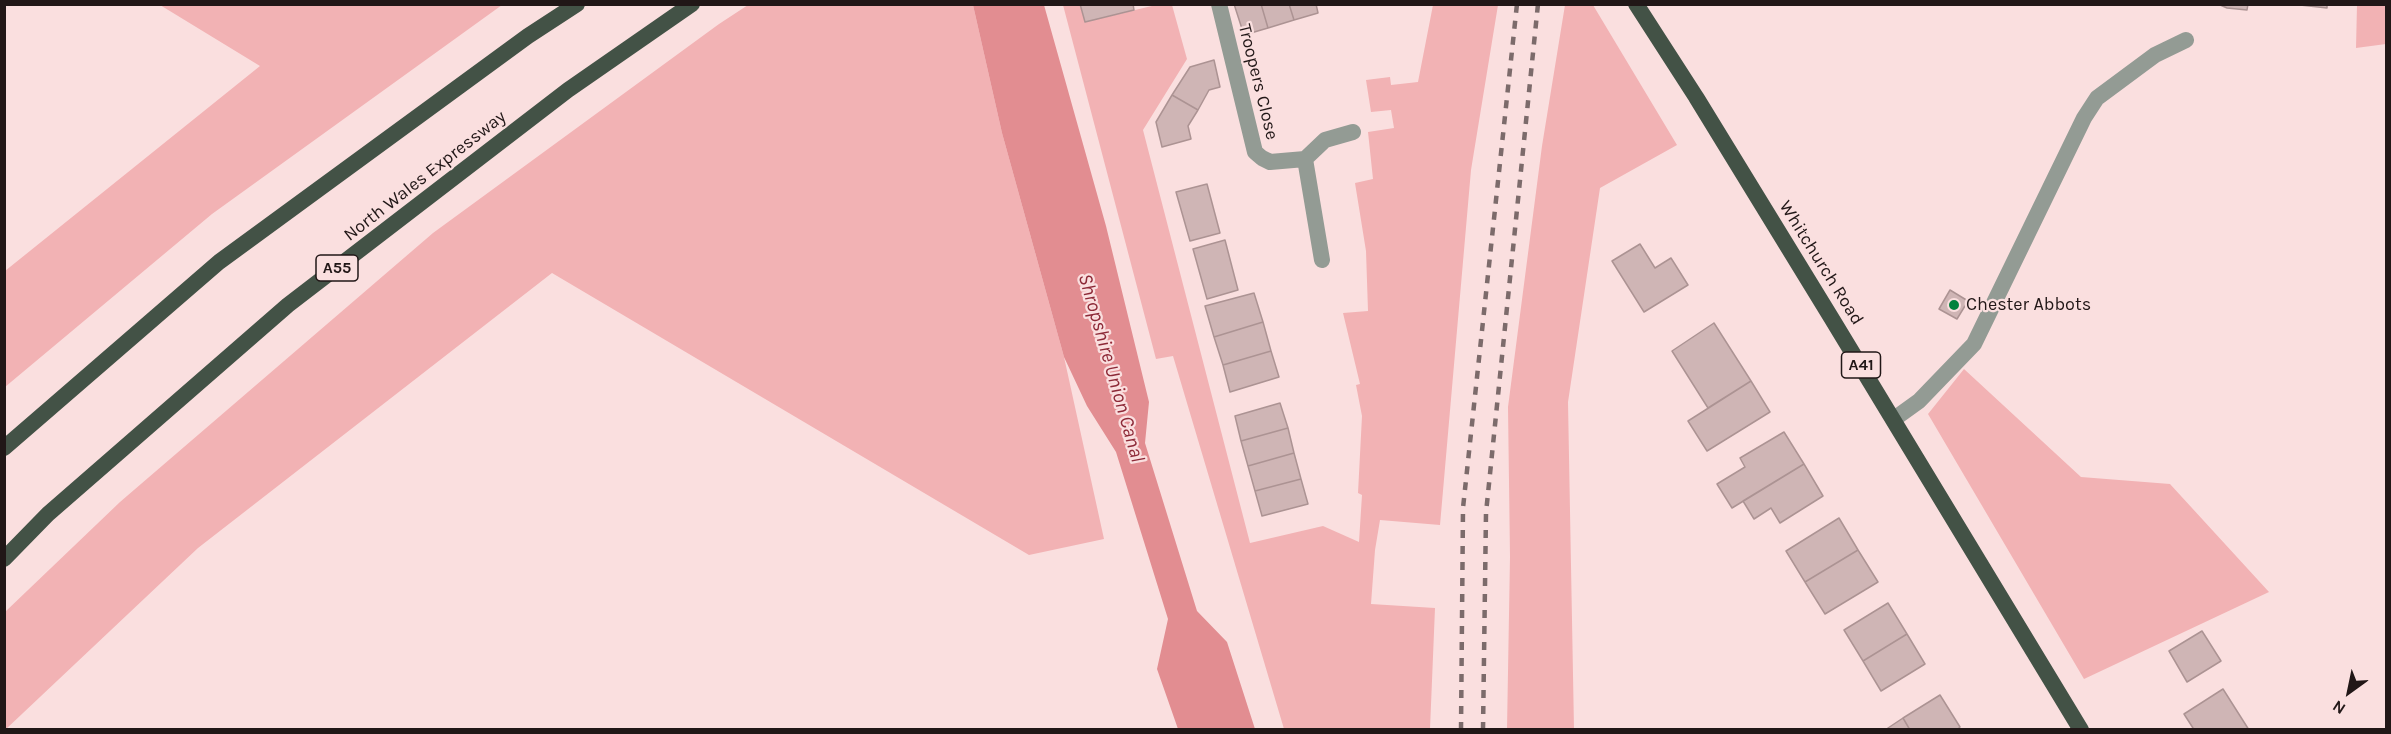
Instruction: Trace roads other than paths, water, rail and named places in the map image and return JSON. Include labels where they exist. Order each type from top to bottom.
[{"type":"highway","points":[[4,448],[219,262],[528,36],[577,4]]},
{"type":"highway","name":"North Wales Expressway","points":[[4,559],[48,514],[288,305],[568,90],[692,4]]},
{"type":"highway","name":"Whitchurch Road","points":[[1635,4],[1696,97],[1894,419],[2080,729]]},
{"type":"street","name":"Troopers Close","points":[[1219,4],[1255,152],[1270,162],[1305,159]]},
{"type":"street","points":[[1894,419],[1919,401],[1974,344],[2084,118],[2097,99],[2155,55],[2186,40]]},
{"type":"street","points":[[1322,260],[1305,159],[1325,140],[1353,132]]},
{"type":"water","name":"Shropshire Union Canal","points":[[973,5],[1044,5],[1106,226],[1149,402],[1145,443],[1197,611],[1227,642],[1255,729],[1178,729],[1157,669],[1168,619],[1116,452],[1087,406],[1064,357],[1002,133]]},
{"type":"railway","points":[[1461,730],[1463,508],[1517,4]]},
{"type":"railway","points":[[1483,730],[1486,513],[1538,4]]},
{"type":"place","name":"Chester Abbots","points":[[1954,305]]}]
